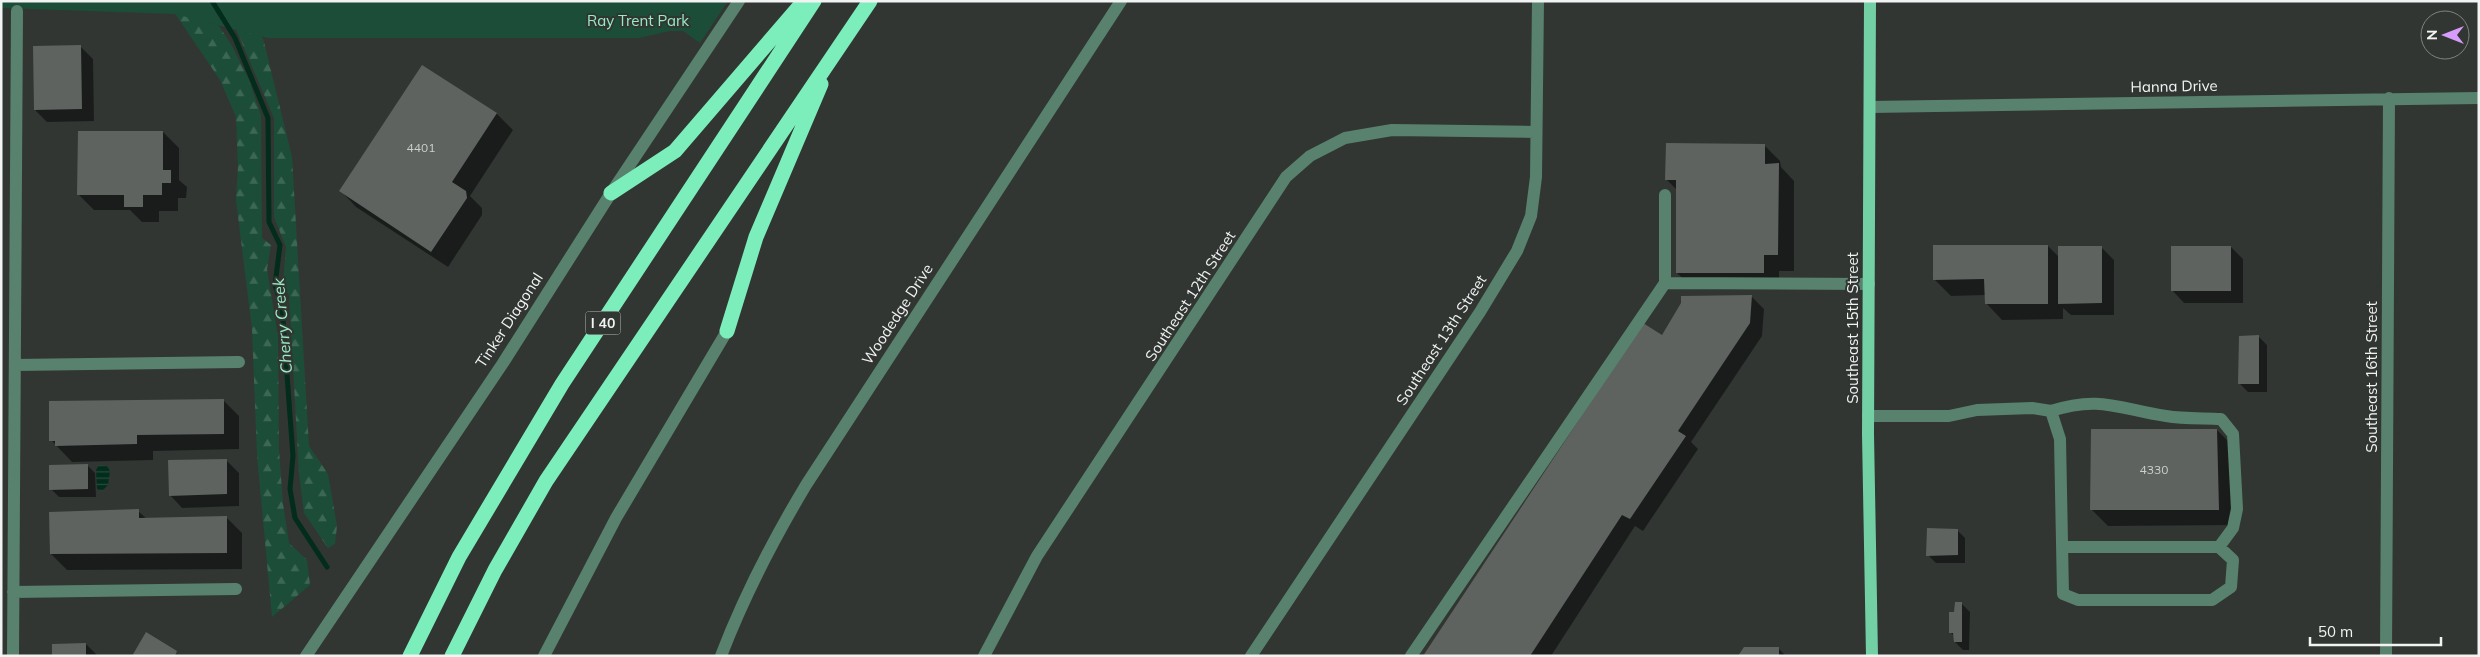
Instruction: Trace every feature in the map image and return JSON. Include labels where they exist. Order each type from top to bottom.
[{"type":"highway","points":[[611,193],[675,151],[804,1]]},
{"type":"highway","name":"I 40","points":[[410,656],[459,557],[542,417],[814,1]]},
{"type":"highway","name":"I 40","points":[[452,656],[495,570],[546,481],[870,1]]},
{"type":"highway","points":[[727,331],[756,236],[835,53]]},
{"type":"main road","name":"Southeast 15th Street","points":[[1870,1],[1868,416],[1872,656]]},
{"type":"street","name":"Tinker Diagonal","points":[[306,656],[512,349],[611,193],[740,1]]},
{"type":"street","name":"Woodedge Drive","points":[[721,656],[734,620],[767,550],[806,485],[1121,1]]},
{"type":"street","name":"Southeast 13th Street","points":[[1251,656],[1480,312],[1517,251],[1531,216],[1536,177],[1535,132],[1538,1]]},
{"type":"street","points":[[13,656],[17,11]]},
{"type":"street","name":"Southeast 16th Street","points":[[2386,656],[2389,98]]},
{"type":"street","name":"Hanna Drive","points":[[1870,107],[2479,98]]},
{"type":"street","name":"Southeast 12th Street","points":[[984,656],[1037,556],[1286,177],[1310,156],[1345,138],[1392,130],[1535,132]]},
{"type":"street","points":[[1411,656],[1665,283],[1665,195]]},
{"type":"street","points":[[1665,283],[1869,284]]},
{"type":"street","points":[[544,656],[616,518],[727,331]]},
{"type":"street","points":[[15,365],[239,362]]},
{"type":"street","points":[[1868,416],[1949,416],[1978,410],[2032,408],[2051,411],[2075,404],[2114,404],[2166,416],[2221,419],[2234,434],[2237,509],[2233,528],[2219,547]]},
{"type":"street","points":[[2051,411],[2060,439],[2063,594],[2078,600],[2212,600],[2231,587],[2233,560],[2219,547],[2063,547]]},
{"type":"street","points":[[13,592],[236,588]]},
{"type":"green space","name":"Ray Trent Park","points":[[1,1],[728,1],[700,43],[683,31],[670,31],[639,38],[268,38],[175,14],[1,8]]},
{"type":"green space","points":[[202,1],[231,44],[249,80],[261,115],[262,238],[271,245],[267,269],[278,337],[279,450],[283,504],[289,543],[307,560],[310,585],[272,617],[257,455],[252,329],[236,200],[238,167],[236,117],[220,80],[170,6]]},
{"type":"green space","points":[[224,1],[258,26],[264,42],[292,157],[309,446],[328,474],[337,526],[335,544],[328,548],[304,513],[299,474],[289,296],[283,283],[286,247],[274,217],[274,118]]},
{"type":"shaded area","points":[[99,465],[107,466],[110,471],[108,485],[102,491],[97,489],[96,470]]},
{"type":"building","points":[[81,45],[82,109],[34,110],[33,46]]},
{"type":"building","points":[[422,65],[497,113],[452,182],[466,191],[467,198],[431,252],[339,191]]},
{"type":"building","points":[[78,131],[163,131],[163,170],[171,170],[171,183],[162,183],[162,195],[143,195],[143,207],[124,207],[124,195],[77,195]]},
{"type":"building","points":[[1666,143],[1765,144],[1765,164],[1779,163],[1778,255],[1764,255],[1764,273],[1676,273],[1676,180],[1665,180]]},
{"type":"building","points":[[1933,245],[2048,245],[2048,304],[1985,304],[1984,279],[1933,280]]},
{"type":"building","points":[[2058,246],[2102,246],[2102,303],[2058,304]]},
{"type":"building","points":[[2171,246],[2231,246],[2231,291],[2171,291]]},
{"type":"building","points":[[1752,295],[1750,323],[1678,431],[1686,436],[1630,519],[1622,515],[1530,656],[1423,656],[1643,323],[1662,335],[1681,303],[1681,296]]},
{"type":"building","points":[[2259,335],[2259,384],[2238,384],[2239,336]]},
{"type":"building","points":[[224,399],[224,434],[137,435],[137,444],[55,446],[55,441],[49,441],[49,401]]},
{"type":"building","points":[[2091,429],[2217,429],[2219,510],[2090,510]]},
{"type":"building","points":[[227,459],[227,494],[169,496],[168,460]]},
{"type":"building","points":[[88,464],[88,489],[49,490],[49,465]]},
{"type":"building","points":[[139,509],[139,518],[227,516],[227,553],[50,554],[49,512]]},
{"type":"building","points":[[1927,528],[1958,529],[1958,555],[1926,556]]},
{"type":"building","points":[[1955,602],[1962,602],[1962,642],[1954,642],[1953,633],[1949,633],[1949,612],[1954,612]]},
{"type":"building","points":[[146,632],[177,651],[175,656],[132,656]]},
{"type":"building","points":[[86,643],[86,656],[52,656],[52,644]]},
{"type":"building","points":[[1744,647],[1779,647],[1779,656],[1738,656]]},
{"type":"waterway","name":"Cherry Creek","points":[[212,1],[235,38],[268,118],[269,222],[280,245],[275,285],[282,307],[293,456],[290,489],[295,518],[327,567]]}]
